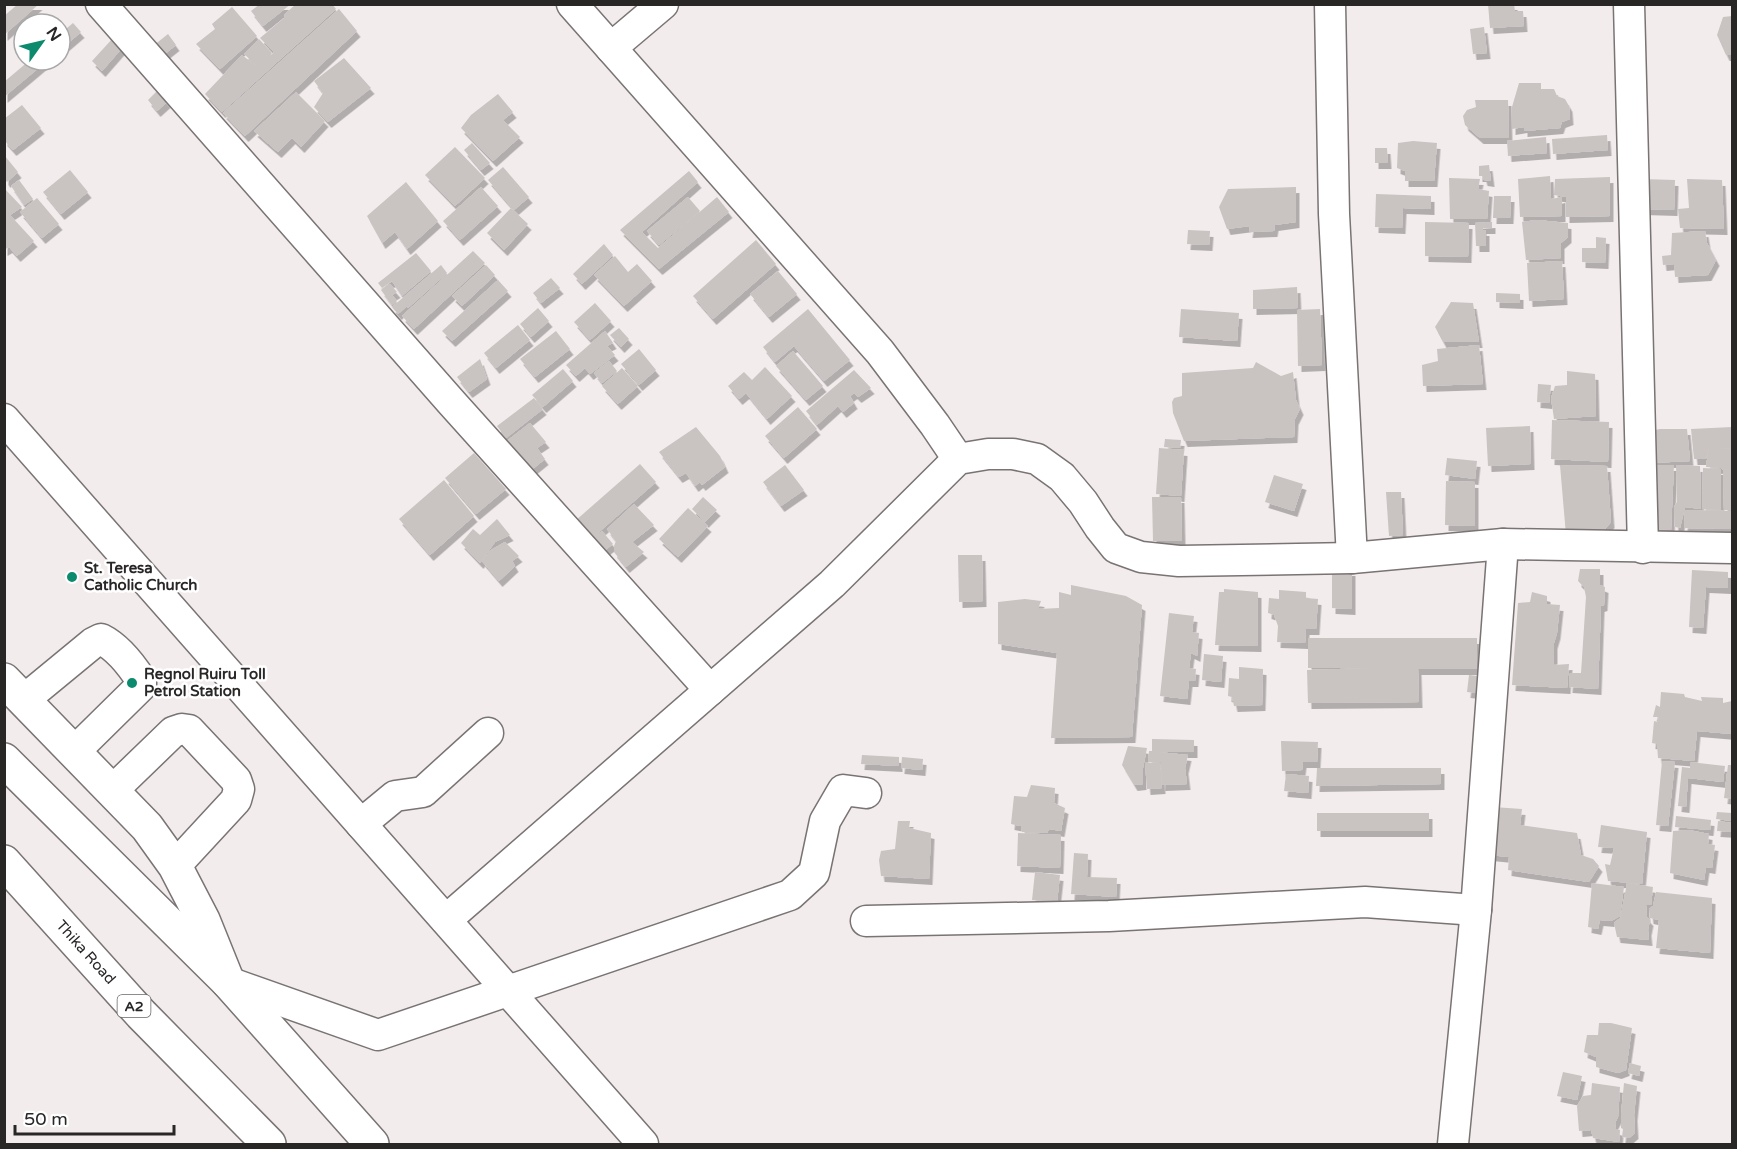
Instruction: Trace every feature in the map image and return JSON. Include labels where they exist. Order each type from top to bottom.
[{"type":"main road","points":[[15,690],[147,827],[175,866],[203,920],[228,982]]},
{"type":"main road","points":[[4,760],[228,982],[372,1144]]},
{"type":"main road","name":"Thika Road","points":[[4,862],[141,1014],[269,1144]]},
{"type":"street","points":[[101,4],[452,403],[710,690]]},
{"type":"street","points":[[572,4],[880,352],[958,459]]},
{"type":"street","points":[[611,48],[663,4]]},
{"type":"street","points":[[1330,4],[1335,225],[1352,558]]},
{"type":"street","points":[[1629,4],[1643,548]]},
{"type":"street","points":[[4,419],[643,1144]]},
{"type":"street","points":[[446,920],[832,584],[958,459],[988,454],[1013,454],[1037,459],[1062,477],[1116,548],[1142,557],[1179,561],[1352,558],[1503,544],[1732,549]]},
{"type":"street","points":[[1454,1144],[1476,910],[1503,544]]},
{"type":"street","points":[[15,690],[101,639],[110,644],[137,674],[141,686],[75,752]]},
{"type":"street","points":[[112,791],[173,732],[182,729],[189,729],[236,780],[239,789],[236,800],[175,866]]},
{"type":"street","points":[[361,824],[395,796],[423,792],[489,733]]},
{"type":"street","points":[[228,982],[378,1035],[790,895],[814,873],[825,820],[843,790],[866,793]]},
{"type":"street","points":[[866,921],[1109,916],[1365,902],[1476,910]]},
{"type":"building","points":[[18,4],[39,4],[30,12],[12,12],[12,28],[4,35],[4,16]]},
{"type":"building","points":[[260,4],[291,4],[263,26],[251,11]]},
{"type":"building","points":[[296,4],[332,4],[336,9],[222,112],[205,94],[242,55],[259,68],[244,54],[259,39],[272,53],[267,59],[274,52],[260,38],[284,18],[285,14]]},
{"type":"building","points":[[1488,4],[1514,4],[1515,11],[1523,11],[1524,26],[1490,28]]},
{"type":"building","points":[[232,7],[257,36],[220,69],[196,44],[215,29],[212,24]]},
{"type":"building","points":[[339,9],[357,31],[245,136],[223,113]]},
{"type":"building","points":[[1732,16],[1732,55],[1726,55],[1717,35],[1723,17]]},
{"type":"building","points":[[72,24],[81,32],[72,40]]},
{"type":"building","points":[[1484,27],[1487,53],[1473,54],[1470,29]]},
{"type":"building","points":[[168,34],[176,45],[161,57],[153,46]]},
{"type":"building","points":[[113,38],[123,47],[102,71],[92,61]]},
{"type":"building","points":[[344,58],[371,88],[328,122],[314,107],[323,93],[314,81]]},
{"type":"building","points":[[16,72],[34,72],[4,97],[4,82]]},
{"type":"building","points":[[1519,83],[1541,83],[1541,89],[1554,89],[1557,96],[1565,99],[1569,106],[1570,119],[1562,122],[1560,128],[1524,131],[1524,127],[1512,129],[1512,107]]},
{"type":"building","points":[[157,91],[167,102],[157,111],[148,100]]},
{"type":"building","points":[[296,92],[325,121],[301,147],[292,138],[278,152],[254,131]]},
{"type":"building","points":[[498,94],[513,112],[503,120],[520,137],[493,161],[461,128],[471,115]]},
{"type":"building","points":[[1475,100],[1508,100],[1509,138],[1480,138],[1465,125],[1463,116],[1467,110],[1476,107]]},
{"type":"building","points":[[22,105],[41,128],[13,150],[4,140],[4,119]]},
{"type":"building","points":[[1607,135],[1608,150],[1553,154],[1552,139]]},
{"type":"building","points":[[1546,137],[1547,153],[1508,156],[1507,141]]},
{"type":"building","points":[[1413,141],[1437,143],[1434,181],[1405,181],[1405,171],[1397,168],[1398,143]]},
{"type":"building","points":[[472,143],[490,163],[481,170],[464,150]]},
{"type":"building","points":[[455,147],[485,178],[455,206],[425,175]]},
{"type":"building","points":[[1375,148],[1387,148],[1388,163],[1375,163]]},
{"type":"building","points":[[5,156],[18,172],[7,182],[5,179]]},
{"type":"building","points":[[1489,165],[1491,181],[1479,176],[1479,166]]},
{"type":"building","points":[[503,167],[529,197],[514,210],[488,180]]},
{"type":"building","points":[[70,170],[88,192],[61,214],[43,192]]},
{"type":"building","points":[[689,171],[698,182],[642,232],[658,248],[717,197],[729,212],[659,269],[620,230]]},
{"type":"building","points":[[1550,176],[1551,199],[1562,197],[1562,216],[1520,217],[1518,179]]},
{"type":"building","points":[[1610,177],[1610,216],[1566,217],[1566,197],[1554,195],[1555,179]]},
{"type":"building","points":[[1449,178],[1480,179],[1478,189],[1489,191],[1487,219],[1450,219]]},
{"type":"building","points":[[1642,179],[1675,180],[1674,210],[1641,209]]},
{"type":"building","points":[[1687,179],[1722,180],[1724,229],[1680,228],[1678,209],[1689,208]]},
{"type":"building","points":[[19,180],[33,199],[24,205],[11,186]]},
{"type":"building","points":[[406,182],[438,221],[407,249],[395,232],[382,243],[367,216]]},
{"type":"building","points":[[481,187],[498,206],[460,240],[443,221]]},
{"type":"building","points":[[1296,187],[1296,222],[1275,225],[1274,231],[1249,232],[1250,226],[1227,229],[1219,207],[1228,189]]},
{"type":"building","points":[[4,188],[22,207],[10,215],[34,241],[17,256],[9,247],[4,250]]},
{"type":"building","points":[[1376,194],[1431,196],[1431,209],[1403,208],[1402,228],[1375,227]]},
{"type":"building","points":[[1494,196],[1511,196],[1510,218],[1493,218]]},
{"type":"building","points":[[688,197],[700,211],[659,245],[647,231]]},
{"type":"building","points":[[37,198],[59,224],[42,238],[20,212]]},
{"type":"building","points":[[511,208],[528,224],[504,250],[487,233]]},
{"type":"building","points":[[1537,220],[1568,223],[1568,237],[1561,243],[1561,258],[1526,260],[1522,222]]},
{"type":"building","points":[[1425,222],[1469,223],[1468,257],[1425,256]]},
{"type":"building","points":[[1492,222],[1492,228],[1483,228],[1486,230],[1486,246],[1476,246],[1475,223]]},
{"type":"building","points":[[1188,230],[1210,231],[1209,245],[1187,244]]},
{"type":"building","points":[[1705,231],[1707,243],[1716,260],[1708,275],[1675,277],[1674,264],[1663,265],[1662,256],[1671,255],[1672,233]]},
{"type":"building","points":[[1596,237],[1606,238],[1605,263],[1582,262],[1582,248],[1596,248]]},
{"type":"building","points":[[756,240],[776,264],[713,319],[693,296]]},
{"type":"building","points":[[604,244],[613,255],[582,284],[573,274]]},
{"type":"building","points":[[473,251],[485,263],[414,329],[402,316]]},
{"type":"building","points":[[416,253],[431,271],[402,296],[392,281],[382,288],[378,283]]},
{"type":"building","points":[[615,256],[628,272],[637,264],[652,281],[624,306],[594,275]]},
{"type":"building","points":[[1562,261],[1564,299],[1529,301],[1527,263]]},
{"type":"building","points":[[441,265],[447,273],[408,308],[407,306],[398,314],[392,307]]},
{"type":"building","points":[[486,265],[495,275],[462,306],[452,296]]},
{"type":"building","points":[[778,271],[797,294],[769,317],[750,294]]},
{"type":"building","points":[[551,278],[560,288],[541,303],[533,293]]},
{"type":"building","points":[[498,280],[508,291],[452,341],[442,331]]},
{"type":"building","points":[[390,284],[397,292],[392,295],[397,301],[392,305],[381,290]]},
{"type":"building","points":[[1297,287],[1298,308],[1253,309],[1253,290]]},
{"type":"building","points":[[1496,293],[1520,294],[1520,303],[1496,302]]},
{"type":"building","points":[[1451,302],[1473,303],[1479,342],[1443,342],[1435,327]]},
{"type":"building","points":[[595,303],[611,321],[590,340],[574,322]]},
{"type":"building","points":[[538,308],[549,321],[531,337],[520,324]]},
{"type":"building","points":[[808,309],[850,360],[824,381],[794,346],[775,362],[763,347]]},
{"type":"building","points":[[1181,309],[1239,313],[1237,341],[1179,337]]},
{"type":"building","points":[[1320,309],[1322,365],[1298,366],[1297,310]]},
{"type":"building","points":[[518,325],[530,340],[496,368],[484,353]]},
{"type":"building","points":[[619,328],[629,339],[621,347],[610,335]]},
{"type":"building","points":[[556,331],[570,349],[535,377],[520,359]]},
{"type":"building","points":[[605,331],[613,343],[607,346],[615,355],[590,374],[585,368],[576,376],[566,365]]},
{"type":"building","points":[[1479,345],[1483,384],[1423,386],[1422,365],[1438,361],[1437,349]]},
{"type":"building","points":[[639,349],[656,370],[639,385],[621,364]]},
{"type":"building","points":[[793,351],[823,386],[806,400],[776,366]]},
{"type":"building","points":[[480,359],[487,379],[469,392],[457,377]]},
{"type":"building","points":[[609,361],[617,371],[602,383],[594,373]]},
{"type":"building","points":[[1256,362],[1281,376],[1293,372],[1296,400],[1300,409],[1295,419],[1294,437],[1184,441],[1173,413],[1172,402],[1174,398],[1182,396],[1182,373],[1253,368]]},
{"type":"building","points":[[765,367],[792,396],[767,419],[746,393],[739,399],[728,386],[744,372],[752,380]]},
{"type":"building","points":[[622,368],[638,386],[618,404],[602,386]]},
{"type":"building","points":[[563,369],[573,381],[543,407],[532,395]]},
{"type":"building","points":[[854,370],[871,388],[858,397],[854,393],[850,396],[854,403],[843,412],[838,406],[817,425],[806,411]]},
{"type":"building","points":[[1567,371],[1595,374],[1596,416],[1554,419],[1551,398],[1555,386],[1567,385]]},
{"type":"building","points":[[1538,384],[1551,385],[1549,403],[1537,402]]},
{"type":"building","points":[[534,398],[543,409],[506,438],[497,426]]},
{"type":"building","points":[[798,407],[817,429],[784,458],[765,436]]},
{"type":"building","points":[[1552,420],[1609,422],[1608,462],[1551,459]]},
{"type":"building","points":[[530,423],[546,442],[537,448],[545,459],[529,472],[503,444]]},
{"type":"building","points":[[1530,426],[1531,464],[1488,466],[1486,428]]},
{"type":"building","points":[[696,427],[720,456],[725,467],[702,485],[700,482],[695,486],[686,473],[679,477],[659,452]]},
{"type":"building","points":[[1732,427],[1732,448],[1720,449],[1732,449],[1732,510],[1724,510],[1723,470],[1706,467],[1709,445],[1706,459],[1694,459],[1691,429]]},
{"type":"building","points":[[1687,429],[1690,461],[1651,463],[1650,431]]},
{"type":"building","points":[[1165,439],[1181,440],[1180,448],[1164,447]]},
{"type":"building","points":[[1159,448],[1184,450],[1181,496],[1156,494]]},
{"type":"building","points":[[474,453],[506,489],[476,514],[445,478]]},
{"type":"building","points":[[1447,458],[1477,461],[1475,479],[1445,475]]},
{"type":"building","points":[[640,464],[656,482],[591,539],[575,521]]},
{"type":"building","points":[[785,465],[804,490],[781,506],[763,482]]},
{"type":"building","points":[[1560,465],[1607,466],[1611,522],[1600,535],[1566,535]]},
{"type":"building","points":[[1653,465],[1674,465],[1671,530],[1655,529]]},
{"type":"building","points":[[1676,465],[1700,466],[1701,509],[1685,507],[1680,528],[1675,527]]},
{"type":"building","points":[[1703,468],[1721,469],[1721,510],[1702,509]]},
{"type":"building","points":[[1274,475],[1303,484],[1294,511],[1265,502]]},
{"type":"building","points":[[444,480],[474,516],[430,555],[399,519]]},
{"type":"building","points":[[1446,481],[1475,482],[1475,526],[1445,525]]},
{"type":"building","points":[[1386,492],[1401,492],[1403,535],[1389,536]]},
{"type":"building","points":[[703,497],[717,510],[705,522],[692,509]]},
{"type":"building","points":[[1152,497],[1181,497],[1182,541],[1153,541]]},
{"type":"building","points":[[634,504],[654,525],[632,542],[644,552],[626,567],[614,552],[616,541],[607,529]]},
{"type":"building","points":[[688,508],[708,526],[678,557],[659,539]]},
{"type":"building","points":[[1685,510],[1732,511],[1732,529],[1684,528]]},
{"type":"building","points":[[497,519],[510,535],[495,542],[480,563],[461,543],[473,529],[480,535]]},
{"type":"building","points":[[602,531],[613,544],[604,551],[594,538]]},
{"type":"building","points":[[505,542],[519,556],[512,561],[515,566],[499,581],[482,561],[491,550]]},
{"type":"building","points":[[958,555],[982,555],[983,601],[959,602]]},
{"type":"building","points":[[1580,569],[1600,569],[1600,585],[1605,587],[1604,605],[1601,606],[1598,689],[1569,687],[1570,673],[1581,673],[1586,597],[1584,587],[1578,581]]},
{"type":"building","points":[[1332,570],[1352,570],[1352,609],[1332,608]]},
{"type":"building","points":[[1692,570],[1728,572],[1728,588],[1706,587],[1703,628],[1689,627]]},
{"type":"building","points":[[1071,585],[1126,596],[1142,605],[1132,737],[1051,738],[1057,653],[998,644],[998,602],[1025,599],[1041,601],[1038,609],[1059,608],[1059,592],[1071,595]]},
{"type":"building","points":[[1224,589],[1258,592],[1258,646],[1215,645],[1219,592],[1224,592]]},
{"type":"building","points":[[1279,590],[1306,592],[1306,598],[1318,599],[1316,629],[1306,629],[1305,643],[1277,642],[1278,626],[1274,615],[1268,613],[1269,598],[1279,599]]},
{"type":"building","points":[[1532,592],[1547,596],[1547,604],[1560,605],[1554,643],[1554,665],[1569,664],[1567,688],[1512,685],[1518,603],[1530,602]]},
{"type":"building","points":[[1169,613],[1194,616],[1192,632],[1199,633],[1197,656],[1191,653],[1189,668],[1196,669],[1195,681],[1189,681],[1187,699],[1160,696]]},
{"type":"building","points":[[1308,638],[1477,638],[1477,669],[1418,669],[1419,702],[1308,703],[1307,670],[1372,668],[1308,668]]},
{"type":"building","points":[[1204,654],[1223,656],[1221,682],[1202,680]]},
{"type":"building","points":[[1239,667],[1263,669],[1262,705],[1234,706],[1232,697],[1228,696],[1229,678],[1239,679]]},
{"type":"building","points":[[1469,675],[1486,677],[1484,694],[1467,692]]},
{"type":"building","points":[[1661,692],[1684,694],[1685,697],[1702,701],[1701,697],[1723,698],[1723,703],[1732,701],[1732,734],[1697,731],[1694,761],[1658,758],[1657,744],[1652,743],[1654,721],[1658,722],[1659,717],[1653,717],[1656,705],[1660,707]]},
{"type":"building","points":[[1152,739],[1194,740],[1194,752],[1158,752],[1188,755],[1185,768],[1187,784],[1162,785],[1161,762],[1148,762],[1149,751],[1152,751]]},
{"type":"building","points":[[1281,741],[1318,742],[1317,762],[1303,762],[1302,770],[1282,771]]},
{"type":"building","points":[[1128,746],[1147,748],[1143,784],[1134,785],[1122,765]]},
{"type":"building","points":[[862,755],[899,757],[899,766],[861,764]]},
{"type":"building","points":[[902,757],[923,759],[922,770],[901,768]]},
{"type":"building","points":[[1662,761],[1675,762],[1668,826],[1656,825]]},
{"type":"building","points":[[1160,762],[1162,788],[1147,789],[1145,763]]},
{"type":"building","points":[[1690,762],[1725,766],[1723,782],[1688,778],[1686,807],[1678,806],[1682,767],[1690,768]]},
{"type":"building","points":[[1728,765],[1732,765],[1732,799],[1724,798]]},
{"type":"building","points":[[1317,768],[1441,768],[1441,784],[1316,786]]},
{"type":"building","points":[[1286,774],[1309,776],[1308,793],[1284,791]]},
{"type":"building","points":[[1031,785],[1055,788],[1054,803],[1065,808],[1061,831],[1049,829],[1047,833],[1022,832],[1021,826],[1011,824],[1014,796],[1027,797]]},
{"type":"building","points":[[1493,807],[1522,809],[1520,825],[1577,833],[1581,855],[1593,859],[1599,866],[1589,882],[1508,870],[1509,857],[1489,855]]},
{"type":"building","points":[[1717,812],[1732,813],[1732,821],[1716,819]]},
{"type":"building","points":[[1317,813],[1429,813],[1429,831],[1317,831]]},
{"type":"building","points":[[1676,816],[1711,820],[1710,830],[1675,827]]},
{"type":"building","points":[[898,821],[910,821],[909,828],[931,833],[929,879],[881,876],[879,860],[881,851],[895,849]]},
{"type":"building","points":[[1718,821],[1732,823],[1732,832],[1717,831]]},
{"type":"building","points":[[1601,825],[1647,832],[1642,884],[1608,881],[1605,864],[1610,865],[1614,848],[1598,847]]},
{"type":"building","points":[[1689,830],[1709,834],[1708,844],[1715,845],[1712,868],[1706,867],[1704,880],[1670,873],[1673,831]]},
{"type":"building","points":[[1018,833],[1061,835],[1060,868],[1017,866]]},
{"type":"building","points":[[1074,853],[1088,854],[1087,877],[1117,878],[1116,897],[1071,894]]},
{"type":"building","points":[[1035,872],[1060,875],[1057,902],[1032,900]]},
{"type":"building","points":[[1592,883],[1624,887],[1620,916],[1611,921],[1600,920],[1598,929],[1588,927]]},
{"type":"building","points":[[1627,883],[1653,887],[1651,905],[1646,905],[1647,917],[1650,920],[1649,940],[1617,937],[1614,923],[1620,918],[1620,920]]},
{"type":"building","points":[[1656,892],[1712,898],[1710,953],[1656,948],[1659,920],[1650,918],[1649,909],[1653,906]]},
{"type":"building","points":[[1599,1023],[1632,1028],[1626,1070],[1618,1073],[1596,1067],[1596,1057],[1584,1052],[1587,1035],[1598,1035]]},
{"type":"building","points":[[1630,1063],[1641,1066],[1639,1076],[1628,1073]]},
{"type":"building","points":[[1563,1072],[1582,1076],[1577,1100],[1557,1096]]},
{"type":"building","points":[[1592,1083],[1620,1087],[1618,1117],[1615,1123],[1616,1129],[1620,1130],[1619,1142],[1593,1138],[1591,1130],[1579,1131],[1577,1106],[1583,1096],[1591,1095]]},
{"type":"building","points":[[1624,1083],[1637,1086],[1635,1133],[1629,1138],[1622,1137],[1623,1129],[1621,1128]]},
{"type":"place","name":"St. Teresa Catholic Church","points":[[72,577]]},
{"type":"place","name":"Regnol Ruiru Toll Petrol Station","points":[[132,683]]}]
